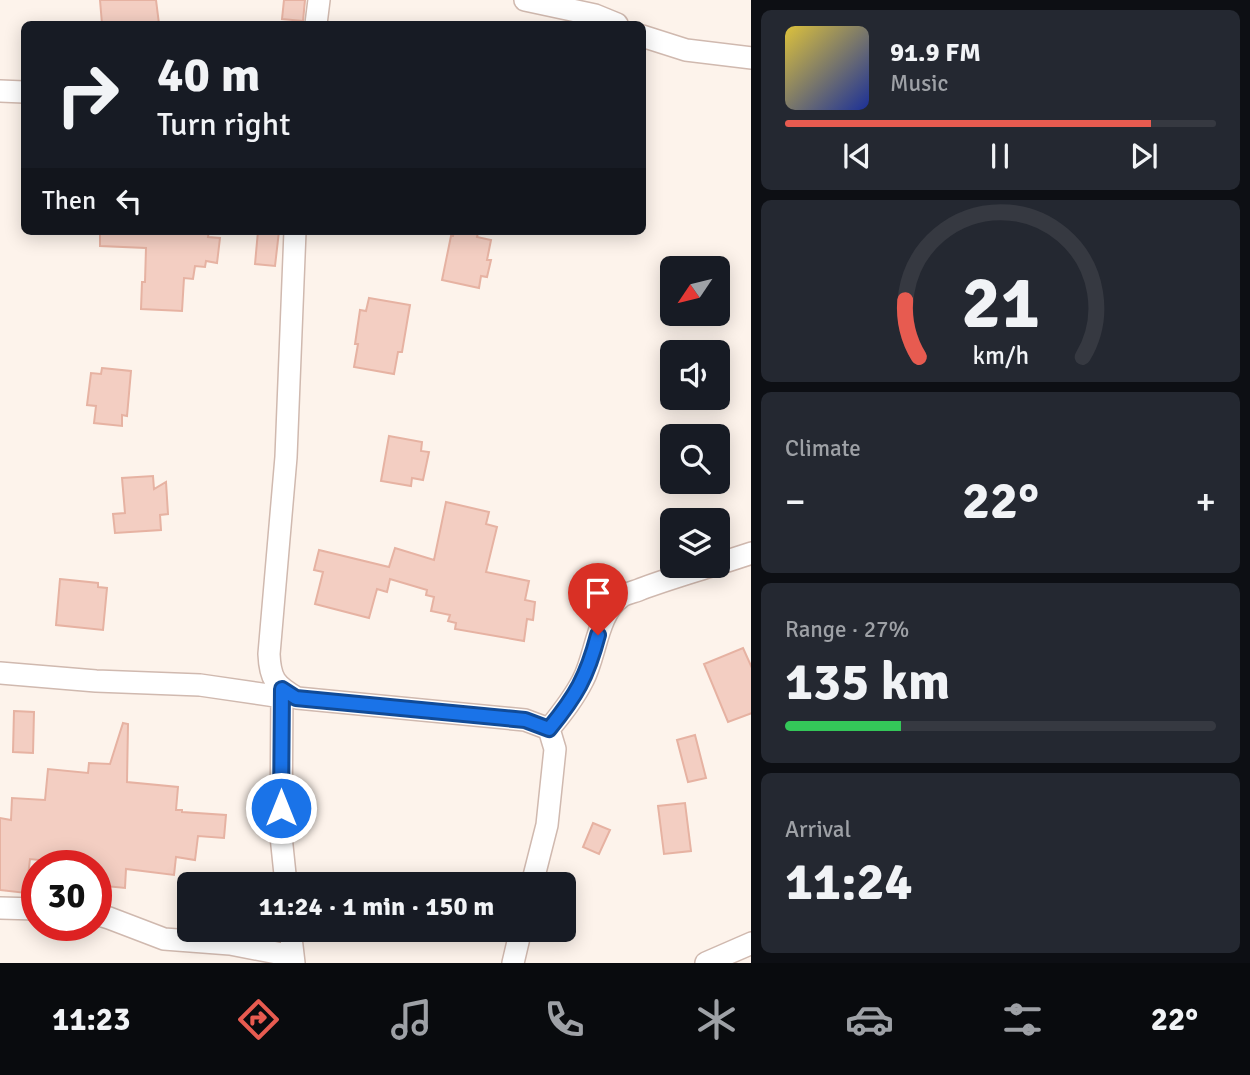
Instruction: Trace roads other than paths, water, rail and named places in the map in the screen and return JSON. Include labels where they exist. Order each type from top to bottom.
[{"type":"street","points":[[316,21],[319,0]]},
{"type":"street","points":[[525,0],[595,15],[610,21]]},
{"type":"street","points":[[646,37],[686,50],[751,58]]},
{"type":"street","points":[[0,91],[21,92]]},
{"type":"street","points":[[285,872],[281,836],[282,693],[269,672],[269,654],[286,457],[295,235]]},
{"type":"street","points":[[730,560],[751,553]]},
{"type":"street","points":[[549,729],[570,703],[584,678],[607,612],[620,597],[674,578]]},
{"type":"street","points":[[0,673],[96,681],[200,685],[282,693],[296,698],[525,720],[549,729]]},
{"type":"street","points":[[535,872],[547,825],[555,749],[549,729]]},
{"type":"street","points":[[0,908],[21,909]]},
{"type":"street","points":[[112,919],[164,939],[230,944],[293,960],[291,942]]},
{"type":"street","points":[[513,963],[519,942]]},
{"type":"street","points":[[706,963],[751,943]]}]
